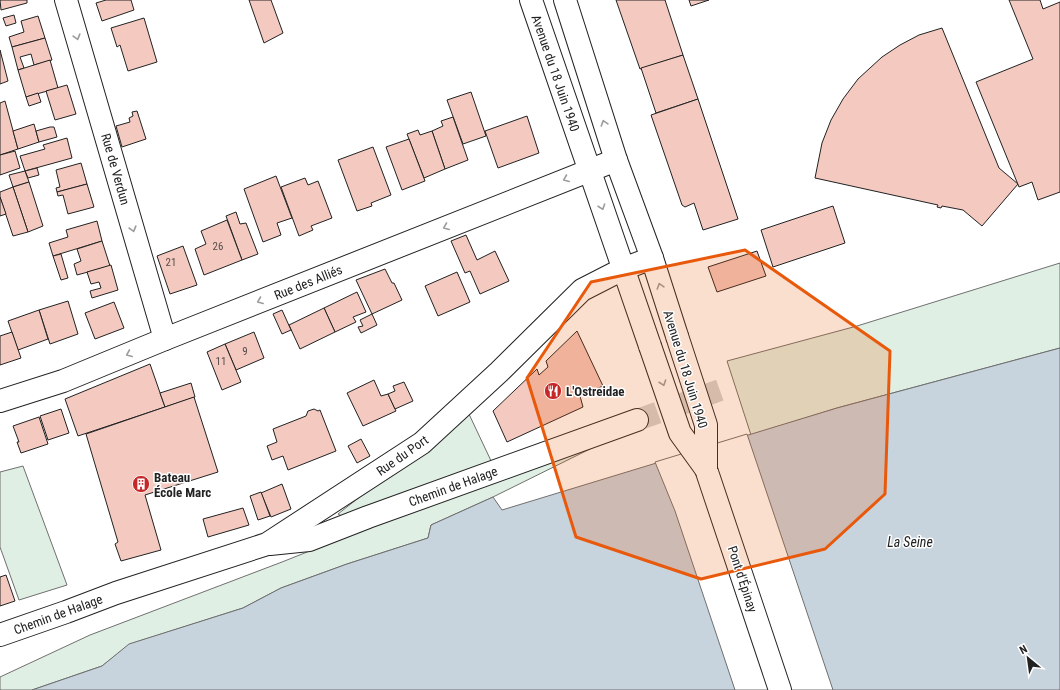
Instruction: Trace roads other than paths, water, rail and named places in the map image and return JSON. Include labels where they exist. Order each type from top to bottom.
[{"type":"street","name":"Rue de Verdun","points":[[66,0],[165,339]]},
{"type":"street","name":"Avenue du 18 Juin 1940","points":[[531,0],[680,433],[706,469]]},
{"type":"street","name":"Avenue du 18 Juin 1940","points":[[565,0],[616,160],[652,258],[706,425],[706,469]]},
{"type":"street","name":"Rue des Alliés","points":[[0,401],[63,381],[616,160]]},
{"type":"street","name":"Rue du Port","points":[[116,593],[267,544],[422,443],[498,372],[582,290],[623,269],[652,258]]},
{"type":"street","name":"Chemin de Halage","points":[[267,544],[309,540],[368,517],[637,420]]},
{"type":"street","name":"Pont d'Épinay","points":[[706,469],[780,690]]},
{"type":"street","name":"Chemin de Halage","points":[[0,635],[116,593]]},
{"type":"water","name":"La Seine","points":[[1060,348],[1060,690],[32,690],[102,666],[129,644],[243,608],[281,588],[347,564],[428,538],[431,525],[493,497],[502,510],[837,408]]},
{"type":"tunnel","points":[[637,420],[726,388]]},
{"type":"place","name":"L'Ostreidae","points":[[553,391]]},
{"type":"place","name":"Bateau École Marc","points":[[141,484]]}]
